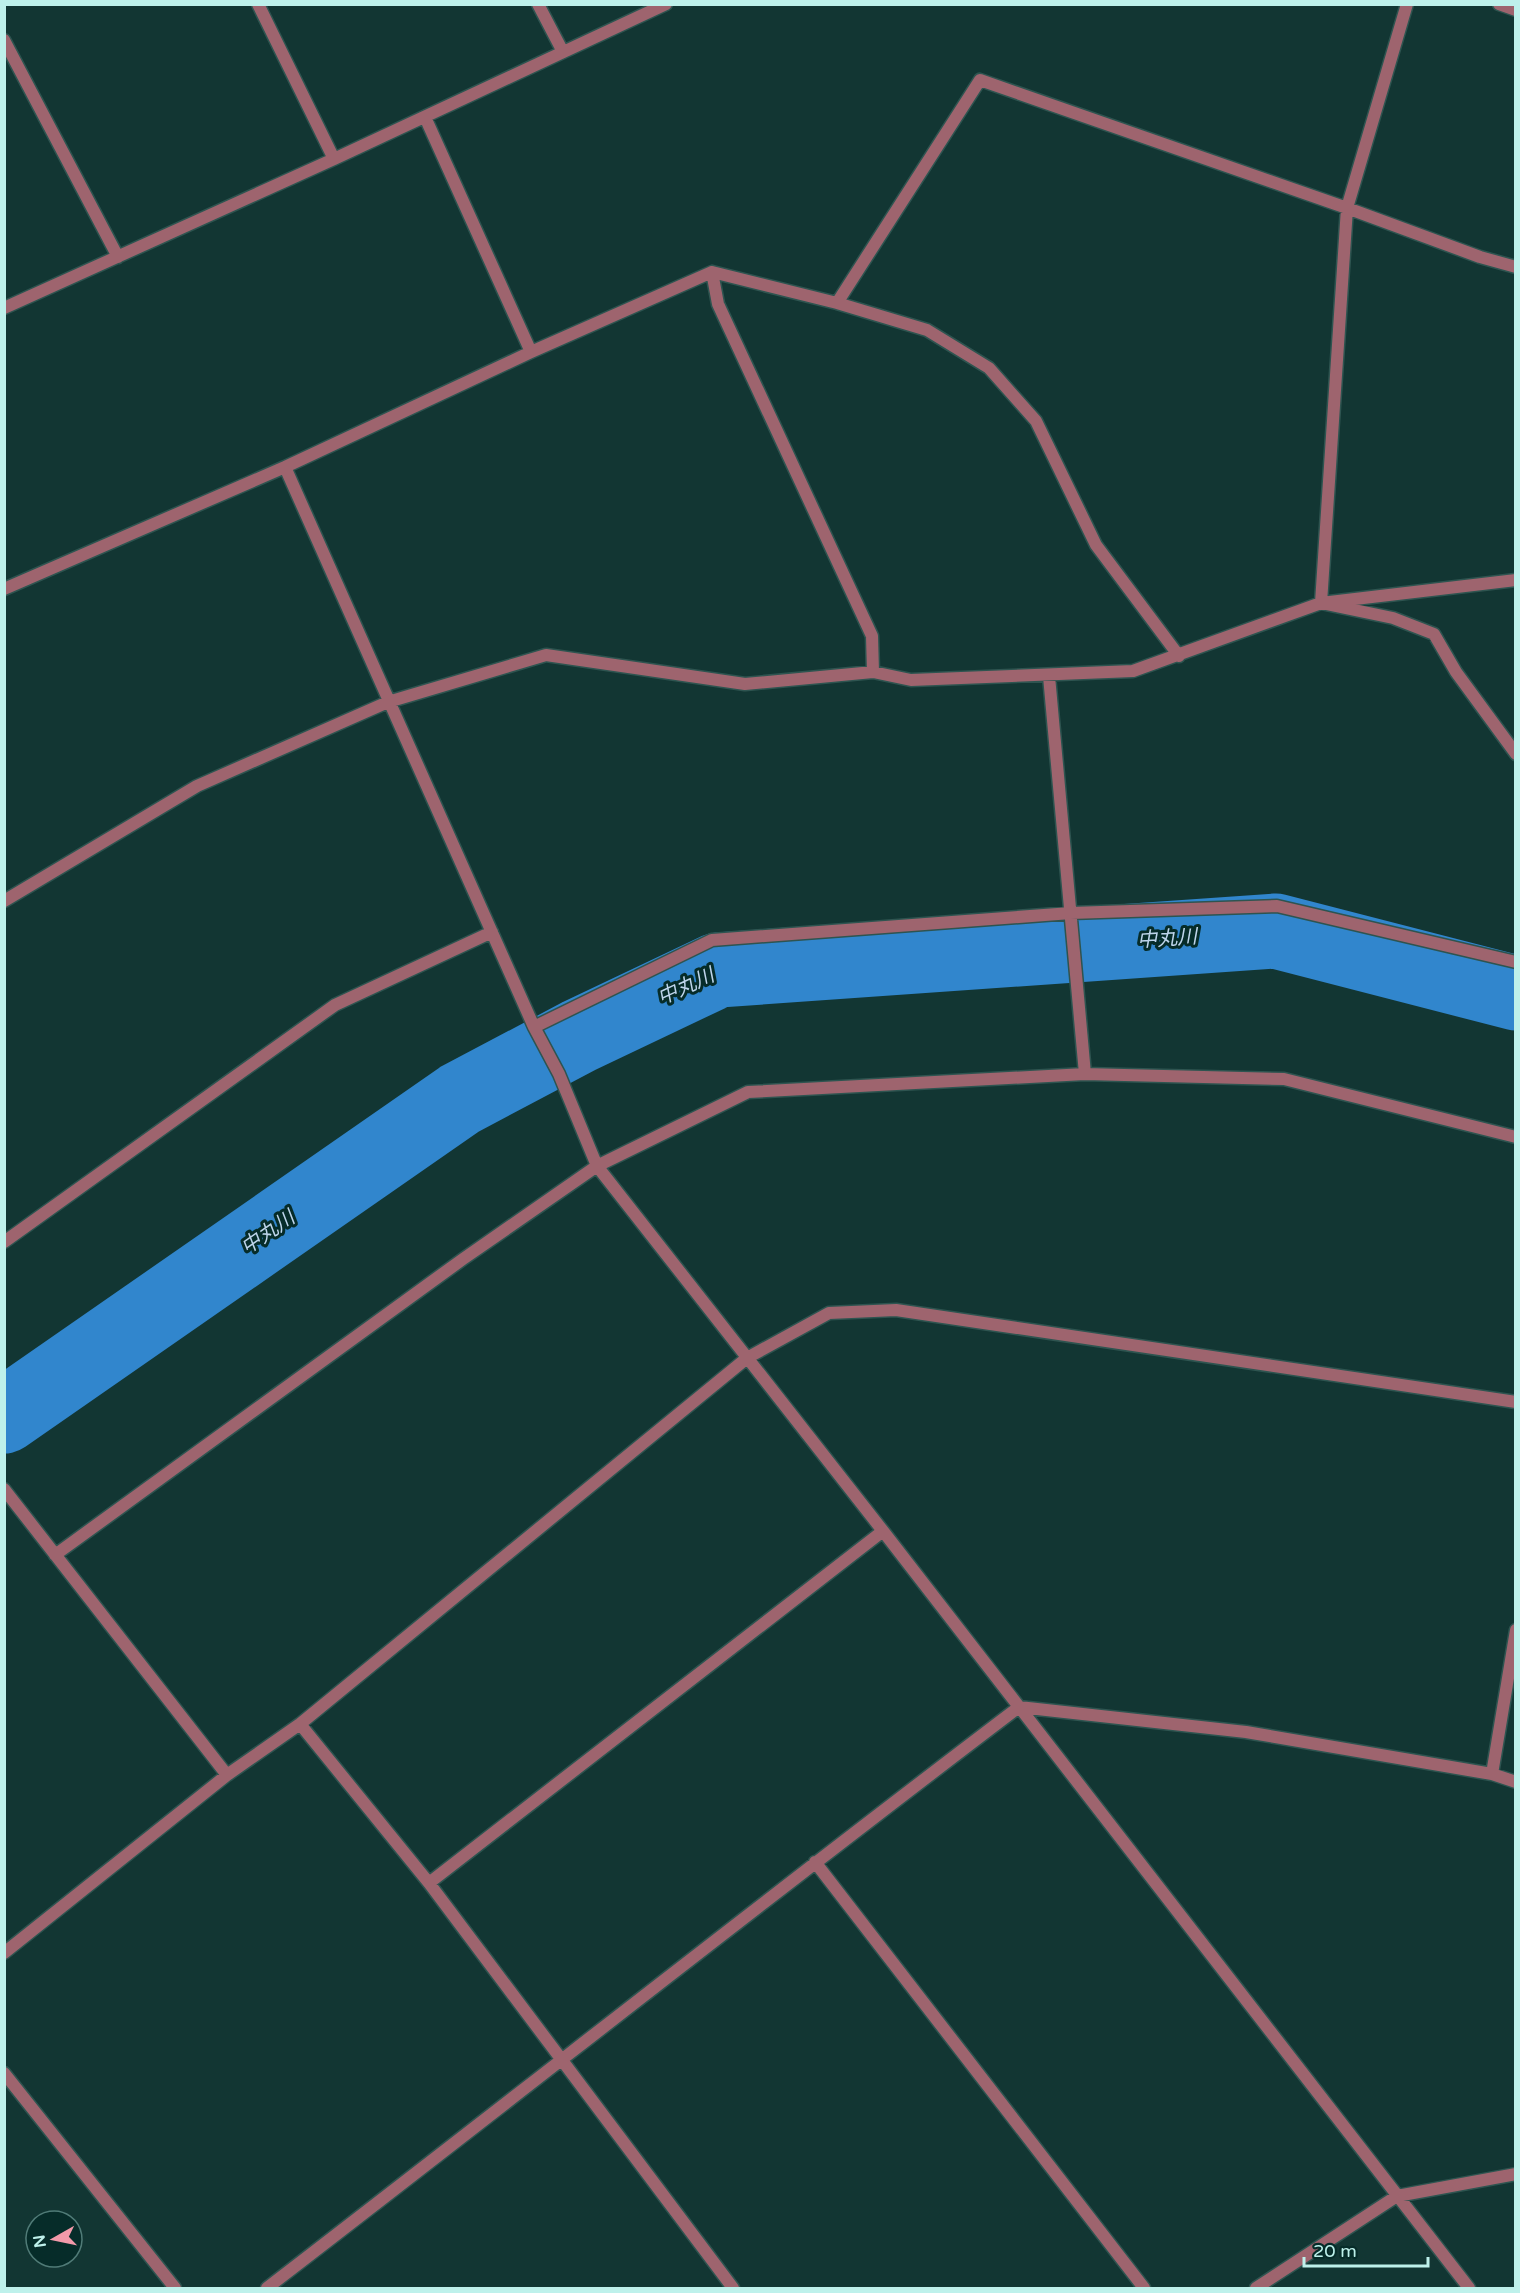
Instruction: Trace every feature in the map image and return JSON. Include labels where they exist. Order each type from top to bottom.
[{"type":"street","points":[[258,4],[334,159]]},
{"type":"street","points":[[538,4],[563,52]]},
{"type":"street","points":[[4,308],[334,159],[666,4]]},
{"type":"street","points":[[1321,603],[1347,208],[1407,4]]},
{"type":"street","points":[[1499,4],[1515,10]]},
{"type":"street","points":[[4,40],[118,257]]},
{"type":"street","points":[[837,303],[980,80],[1347,208],[1480,257],[1515,267]]},
{"type":"street","points":[[425,117],[531,352]]},
{"type":"street","points":[[712,272],[717,304],[872,636],[873,672]]},
{"type":"street","points":[[4,589],[285,467],[531,352],[712,272],[837,303],[927,330],[989,368],[1036,421],[1096,545],[1179,656]]},
{"type":"street","points":[[285,467],[534,1027],[559,1074],[597,1166],[883,1531],[1469,2289]]},
{"type":"street","points":[[4,901],[197,786],[388,702],[546,655],[745,684],[873,672],[911,680],[1133,671],[1321,603],[1515,580]]},
{"type":"street","points":[[1321,603],[1393,618],[1434,634],[1456,672],[1515,754]]},
{"type":"street","points":[[1048,676],[1085,1074]]},
{"type":"street","points":[[534,1027],[712,940],[1071,913],[1276,906],[1515,962]]},
{"type":"street","points":[[4,1242],[335,1005],[492,932]]},
{"type":"street","points":[[55,1555],[463,1258],[597,1166],[748,1092],[1085,1074],[1284,1079],[1515,1137]]},
{"type":"street","points":[[4,1953],[227,1775],[300,1724],[747,1358],[829,1313],[896,1310],[1515,1402]]},
{"type":"street","points":[[4,1489],[227,1775]]},
{"type":"street","points":[[429,1883],[883,1531]]},
{"type":"street","points":[[1492,1774],[1515,1630]]},
{"type":"street","points":[[267,2289],[562,2062],[815,1862],[1019,1707],[1246,1732],[1492,1774],[1515,1782]]},
{"type":"street","points":[[300,1724],[429,1883],[733,2289]]},
{"type":"street","points":[[815,1862],[1144,2289]]},
{"type":"street","points":[[4,2073],[175,2289]]},
{"type":"street","points":[[1256,2289],[1397,2196],[1515,2174]]},
{"type":"waterway","name":"中丸川","points":[[4,1416],[460,1099],[579,1036],[718,970],[1276,931],[1516,993]]}]
